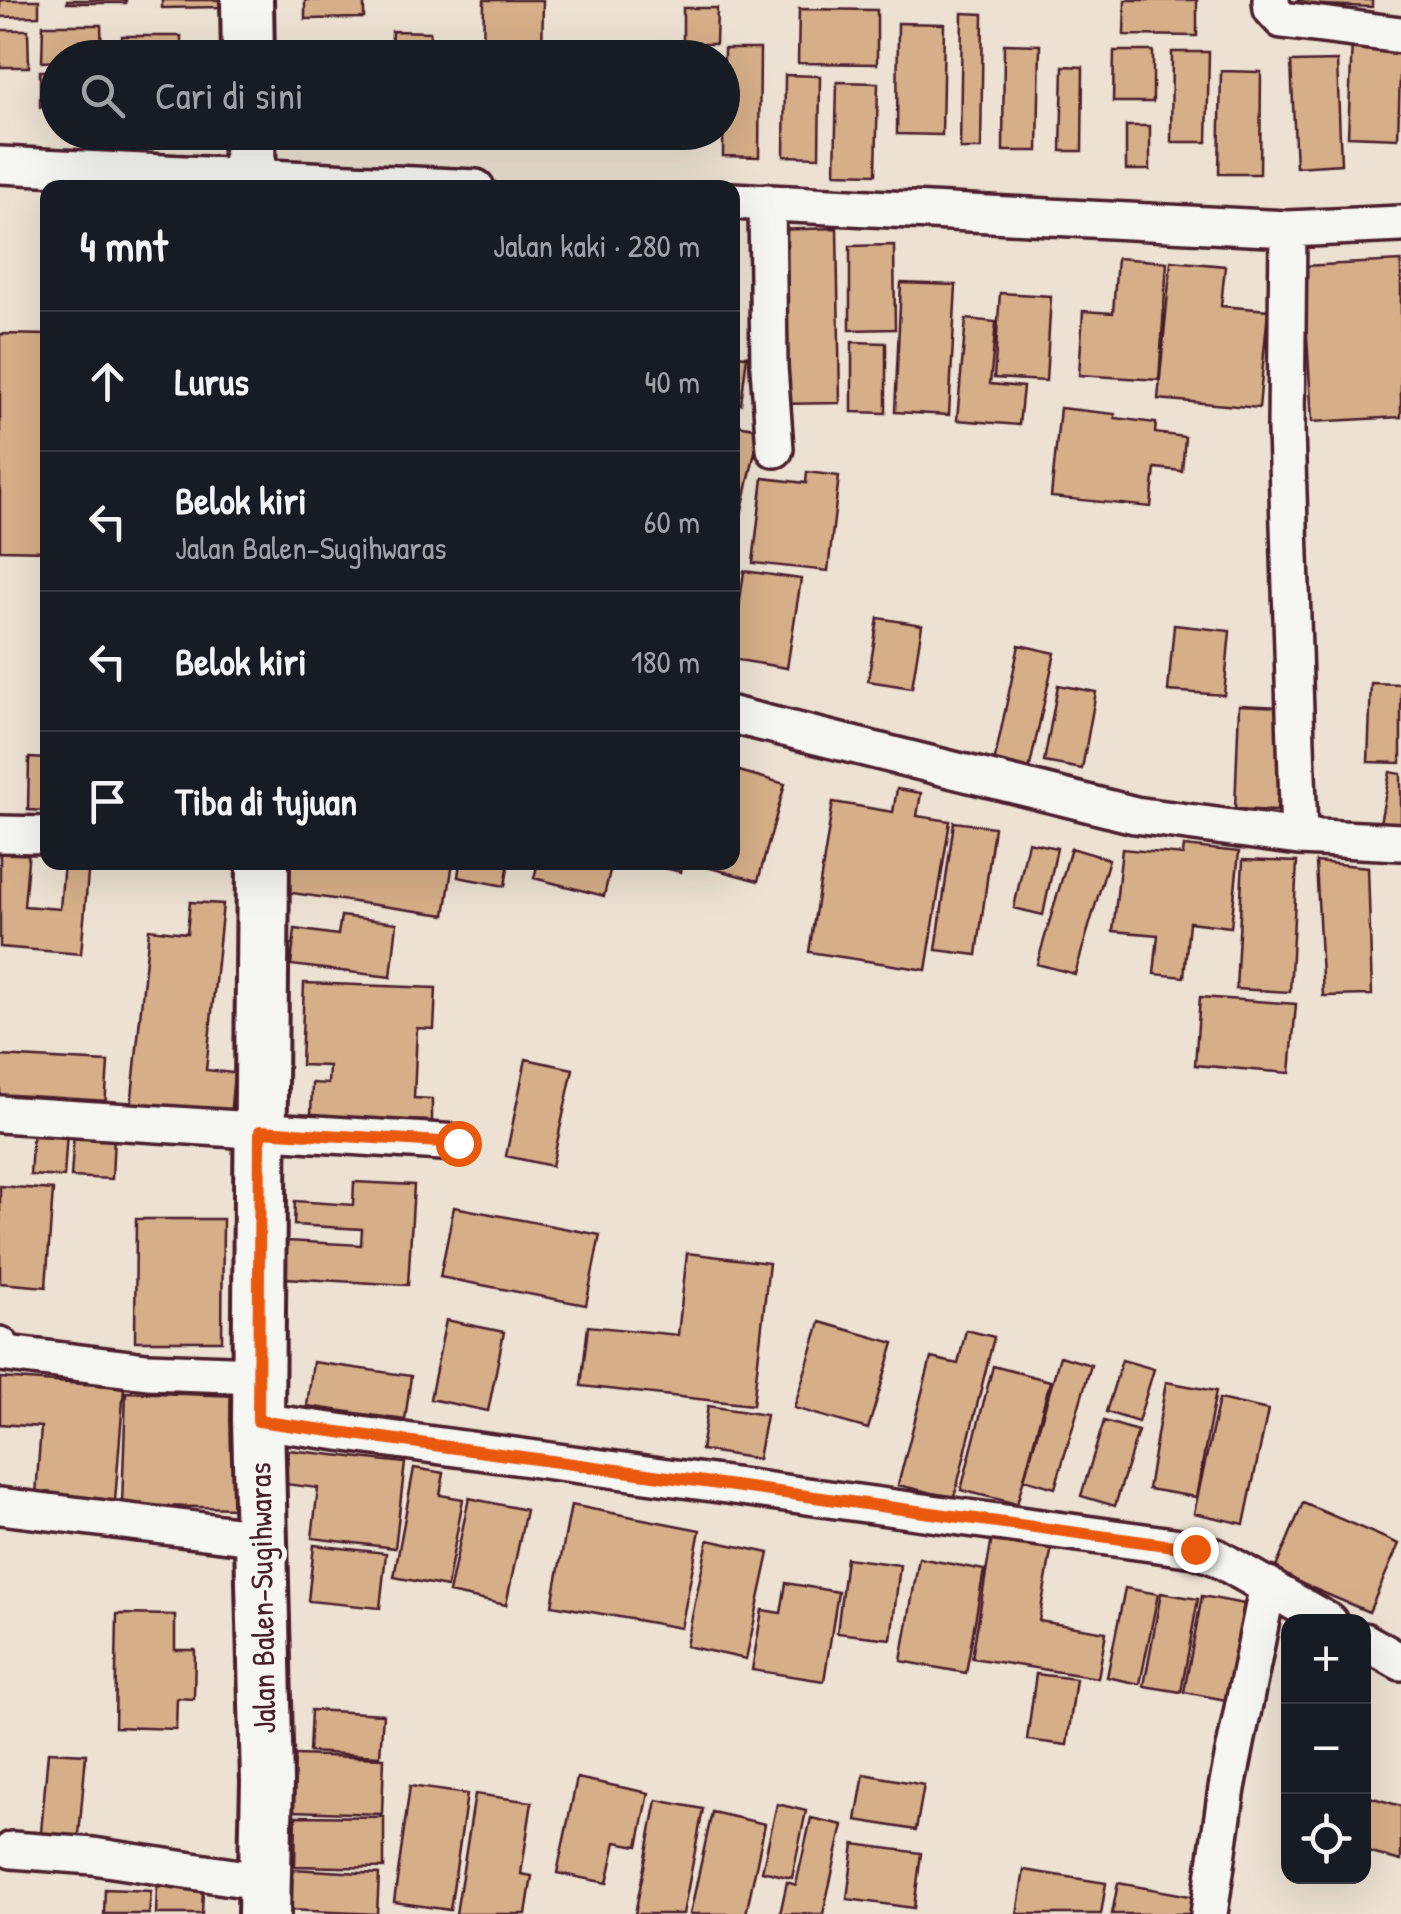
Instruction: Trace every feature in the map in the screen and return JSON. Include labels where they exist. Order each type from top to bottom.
[{"type":"street","points":[[247,0],[248,40]]},
{"type":"street","points":[[1271,0],[1272,9],[1282,20],[1401,35]]},
{"type":"street","points":[[0,166],[250,165],[397,180]]},
{"type":"street","points":[[775,449],[750,201],[1288,229],[1400,215]]},
{"type":"street","points":[[1288,229],[1286,430],[1299,836]]},
{"type":"street","points":[[740,716],[1135,815],[1299,836],[1401,842]]},
{"type":"street","points":[[0,834],[40,835]]},
{"type":"street","name":"Jalan Balen-Sugihwaras","points":[[263,870],[258,1398],[266,1782],[264,1898]]},
{"type":"street","points":[[0,1114],[458,1143]]},
{"type":"street","points":[[0,1345],[7,1354],[147,1371],[258,1398],[1165,1544],[1216,1557],[1315,1614]]},
{"type":"street","points":[[0,1506],[261,1538]]},
{"type":"street","points":[[1210,1914],[1227,1788],[1268,1586]]},
{"type":"street","points":[[1371,1645],[1401,1662]]},
{"type":"street","points":[[12,1850],[93,1856],[264,1898]]},
{"type":"building","points":[[0,0],[39,0],[39,16],[0,17]]},
{"type":"building","points":[[126,0],[126,3],[67,3]]},
{"type":"building","points":[[162,0],[221,0],[221,7],[162,8]]},
{"type":"building","points":[[305,0],[364,0],[364,18],[305,19]]},
{"type":"building","points":[[484,0],[543,0],[542,40],[483,40]]},
{"type":"building","points":[[1125,0],[1197,0],[1197,36],[1124,35]]},
{"type":"building","points":[[1298,0],[1372,0],[1372,7],[1298,4]]},
{"type":"building","points":[[683,8],[717,8],[716,40],[683,40]]},
{"type":"building","points":[[799,9],[877,10],[877,64],[798,63]]},
{"type":"building","points":[[962,13],[983,14],[981,149],[960,149]]},
{"type":"building","points":[[898,23],[944,24],[942,135],[897,134]]},
{"type":"building","points":[[43,25],[101,25],[101,40],[43,40]]},
{"type":"building","points":[[0,30],[28,30],[29,67],[0,67]]},
{"type":"building","points":[[392,31],[430,32],[430,40],[392,40]]},
{"type":"building","points":[[122,36],[181,36],[181,40],[122,40]]},
{"type":"building","points":[[1352,40],[1401,41],[1398,138],[1348,136]]},
{"type":"building","points":[[1004,44],[1040,45],[1038,151],[1003,151]]},
{"type":"building","points":[[740,49],[760,49],[759,157],[723,156],[723,150],[740,150]]},
{"type":"building","points":[[1114,51],[1153,51],[1153,102],[1113,102]]},
{"type":"building","points":[[1172,52],[1209,52],[1207,142],[1171,142]]},
{"type":"building","points":[[1337,61],[1341,164],[1296,167],[1291,62]]},
{"type":"building","points":[[1063,66],[1083,67],[1082,151],[1061,151]]},
{"type":"building","points":[[1221,71],[1261,72],[1260,174],[1219,174]]},
{"type":"building","points":[[785,75],[820,76],[819,157],[784,156]]},
{"type":"building","points":[[837,82],[878,83],[876,174],[835,173]]},
{"type":"building","points":[[1126,126],[1150,126],[1150,170],[1126,170]]},
{"type":"building","points":[[837,228],[840,403],[776,404],[773,230]]},
{"type":"building","points":[[894,245],[895,329],[850,330],[850,246]]},
{"type":"building","points":[[1117,258],[1167,262],[1159,380],[1079,375],[1083,311],[1113,313]]},
{"type":"building","points":[[1171,261],[1225,266],[1221,306],[1268,310],[1259,408],[1158,399]]},
{"type":"building","points":[[1401,261],[1401,417],[1312,422],[1303,266]]},
{"type":"building","points":[[901,283],[956,285],[949,415],[895,412]]},
{"type":"building","points":[[1000,293],[1051,296],[1046,381],[994,378]]},
{"type":"building","points":[[966,319],[996,322],[990,384],[1023,387],[1019,425],[957,420]]},
{"type":"building","points":[[0,334],[40,335],[40,551],[0,550]]},
{"type":"building","points":[[852,342],[886,343],[886,413],[852,412]]},
{"type":"building","points":[[740,356],[747,356],[740,404]]},
{"type":"building","points":[[1060,408],[1156,423],[1155,433],[1185,437],[1182,471],[1155,468],[1151,507],[1051,497]]},
{"type":"building","points":[[740,425],[760,429],[740,519]]},
{"type":"building","points":[[807,472],[839,476],[828,571],[753,563],[763,478],[806,483]]},
{"type":"building","points":[[744,571],[801,579],[787,668],[740,660]]},
{"type":"building","points":[[878,618],[922,625],[912,688],[868,681]]},
{"type":"building","points":[[1174,625],[1230,631],[1224,695],[1168,691]]},
{"type":"building","points":[[1019,645],[1055,653],[1028,775],[993,768]]},
{"type":"building","points":[[1371,683],[1401,684],[1401,763],[1368,762]]},
{"type":"building","points":[[1058,685],[1096,692],[1082,769],[1044,762]]},
{"type":"building","points":[[1239,705],[1282,707],[1277,811],[1235,809]]},
{"type":"building","points":[[29,758],[40,759],[40,811],[28,810]]},
{"type":"building","points":[[740,771],[785,784],[758,881],[718,870],[740,870]]},
{"type":"building","points":[[1390,772],[1401,774],[1401,833],[1379,828]]},
{"type":"building","points":[[897,789],[921,793],[917,816],[950,821],[926,970],[809,952],[833,802],[893,812]]},
{"type":"building","points":[[954,822],[994,827],[977,955],[936,950]]},
{"type":"building","points":[[1028,842],[1057,848],[1043,915],[1014,908]]},
{"type":"building","points":[[1184,846],[1239,852],[1231,927],[1189,922],[1184,977],[1154,974],[1158,935],[1113,931],[1122,849],[1183,855]]},
{"type":"building","points":[[0,847],[29,849],[24,906],[60,909],[63,870],[88,870],[81,954],[0,947]]},
{"type":"building","points":[[1071,848],[1109,859],[1075,974],[1037,964]]},
{"type":"building","points":[[1243,860],[1297,862],[1290,992],[1236,989]]},
{"type":"building","points":[[1316,862],[1368,867],[1372,995],[1323,996]]},
{"type":"building","points":[[281,870],[452,870],[445,915],[278,891]]},
{"type":"building","points":[[459,870],[508,870],[505,886],[458,877]]},
{"type":"building","points":[[536,870],[610,870],[604,896],[534,878]]},
{"type":"building","points":[[190,902],[223,904],[206,1070],[234,1073],[230,1117],[131,1107],[149,929],[187,933]]},
{"type":"building","points":[[341,916],[397,923],[391,977],[291,965],[295,929],[338,935]]},
{"type":"building","points":[[304,983],[436,988],[434,1029],[417,1028],[414,1098],[432,1099],[432,1121],[311,1117],[312,1083],[328,1084],[329,1066],[301,1065]]},
{"type":"building","points":[[1200,997],[1296,1004],[1290,1073],[1195,1065]]},
{"type":"building","points":[[0,1056],[108,1062],[105,1108],[0,1102]]},
{"type":"building","points":[[526,1059],[573,1069],[552,1166],[506,1156]]},
{"type":"building","points":[[33,1130],[67,1131],[64,1177],[30,1175]]},
{"type":"building","points":[[74,1133],[114,1135],[112,1179],[71,1177]]},
{"type":"building","points":[[354,1182],[414,1185],[408,1285],[285,1278],[287,1241],[361,1245],[362,1229],[294,1225],[295,1201],[353,1205]]},
{"type":"building","points":[[0,1186],[53,1190],[46,1287],[0,1283]]},
{"type":"building","points":[[454,1207],[600,1235],[586,1305],[440,1277]]},
{"type":"building","points":[[136,1219],[223,1219],[222,1341],[135,1341]]},
{"type":"building","points":[[687,1253],[769,1263],[753,1405],[581,1386],[588,1326],[678,1335]]},
{"type":"building","points":[[446,1320],[504,1332],[488,1411],[430,1399]]},
{"type":"building","points":[[820,1322],[894,1343],[868,1429],[794,1408]]},
{"type":"building","points":[[966,1330],[994,1337],[954,1498],[898,1485],[931,1358],[958,1364]]},
{"type":"building","points":[[1060,1356],[1091,1365],[1055,1488],[1024,1479]]},
{"type":"building","points":[[1122,1360],[1154,1369],[1138,1422],[1106,1412]]},
{"type":"building","points":[[313,1362],[411,1376],[405,1420],[307,1406]]},
{"type":"building","points":[[993,1366],[1050,1381],[1017,1504],[961,1490]]},
{"type":"building","points":[[0,1378],[124,1387],[115,1501],[36,1495],[41,1427],[0,1424]]},
{"type":"building","points":[[1166,1382],[1216,1391],[1196,1497],[1148,1489]]},
{"type":"building","points":[[126,1392],[239,1396],[235,1508],[122,1505]]},
{"type":"building","points":[[1219,1399],[1268,1410],[1244,1524],[1194,1513]]},
{"type":"building","points":[[708,1406],[766,1415],[758,1459],[701,1450]]},
{"type":"building","points":[[1104,1421],[1138,1431],[1115,1506],[1081,1496]]},
{"type":"building","points":[[289,1450],[405,1463],[395,1548],[312,1538],[318,1488],[285,1484]]},
{"type":"building","points":[[414,1468],[444,1473],[440,1495],[463,1499],[447,1587],[394,1577]]},
{"type":"building","points":[[469,1498],[526,1510],[506,1605],[449,1593]]},
{"type":"building","points":[[1303,1503],[1399,1544],[1369,1612],[1274,1572]]},
{"type":"building","points":[[571,1505],[700,1530],[681,1628],[552,1605]]},
{"type":"building","points":[[992,1537],[1052,1546],[1039,1621],[1106,1632],[1098,1678],[972,1658]]},
{"type":"building","points":[[708,1540],[769,1553],[746,1659],[686,1646]]},
{"type":"building","points":[[314,1545],[386,1553],[380,1608],[308,1601]]},
{"type":"building","points":[[846,1558],[900,1565],[891,1639],[837,1633]]},
{"type":"building","points":[[919,1558],[984,1570],[966,1673],[901,1661]]},
{"type":"building","points":[[786,1583],[838,1592],[824,1681],[752,1670],[762,1610],[781,1613]]},
{"type":"building","points":[[1125,1588],[1158,1594],[1140,1684],[1107,1677]]},
{"type":"building","points":[[1161,1593],[1198,1599],[1181,1692],[1144,1686]]},
{"type":"building","points":[[1202,1596],[1244,1604],[1226,1700],[1184,1692]]},
{"type":"building","points":[[117,1614],[175,1615],[175,1650],[195,1650],[194,1699],[177,1698],[176,1729],[115,1727]]},
{"type":"building","points":[[1036,1674],[1076,1679],[1067,1745],[1027,1740]]},
{"type":"building","points":[[311,1710],[383,1714],[380,1756],[309,1752]]},
{"type":"building","points":[[48,1752],[86,1754],[78,1847],[40,1844]]},
{"type":"building","points":[[295,1755],[384,1758],[382,1814],[292,1811]]},
{"type":"building","points":[[864,1774],[924,1785],[916,1830],[856,1820]]},
{"type":"building","points":[[577,1778],[649,1793],[638,1846],[616,1842],[607,1883],[557,1873]]},
{"type":"building","points":[[410,1786],[467,1794],[450,1910],[394,1902]]},
{"type":"building","points":[[475,1794],[532,1802],[521,1874],[532,1876],[526,1914],[456,1914]]},
{"type":"building","points":[[1371,1797],[1401,1806],[1401,1861],[1371,1853]]},
{"type":"building","points":[[657,1800],[703,1809],[683,1914],[635,1914]]},
{"type":"building","points":[[777,1804],[806,1811],[792,1878],[762,1871]]},
{"type":"building","points":[[712,1812],[765,1824],[746,1914],[690,1914]]},
{"type":"building","points":[[296,1816],[384,1817],[384,1868],[295,1866]]},
{"type":"building","points":[[811,1818],[843,1825],[823,1914],[780,1914],[787,1882],[796,1885]]},
{"type":"building","points":[[854,1844],[921,1853],[914,1908],[847,1899]]},
{"type":"building","points":[[292,1869],[379,1874],[377,1914],[289,1910]]},
{"type":"building","points":[[1024,1870],[1106,1883],[1101,1914],[1017,1914]]},
{"type":"building","points":[[1118,1883],[1196,1897],[1193,1914],[1112,1914]]},
{"type":"building","points":[[157,1886],[203,1889],[202,1914],[156,1914]]},
{"type":"building","points":[[105,1889],[151,1891],[149,1914],[104,1914]]},
{"type":"route","points":[[458,1143],[260,1131],[258,1421],[1195,1549]]}]
